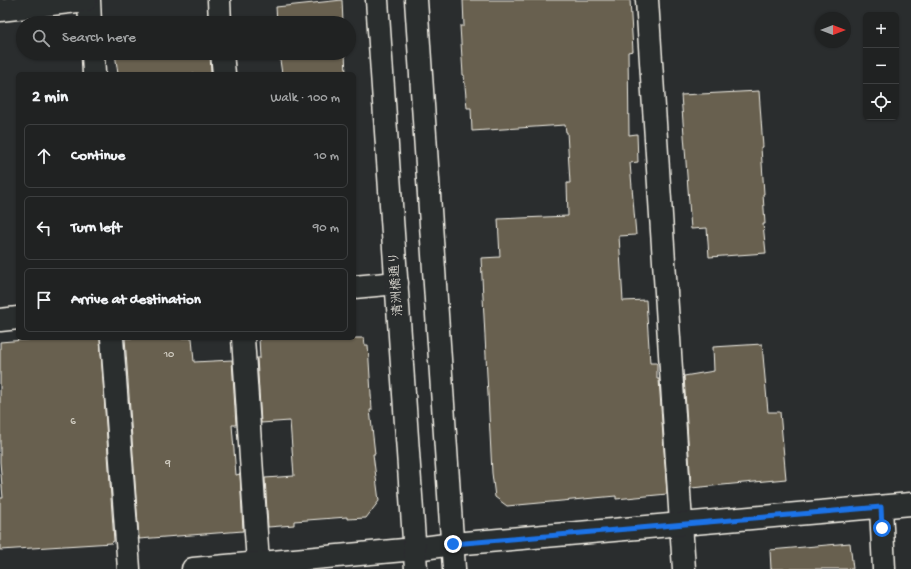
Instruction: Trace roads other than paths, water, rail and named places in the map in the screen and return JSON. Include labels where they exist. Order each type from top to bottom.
[{"type":"street","points":[[0,10],[88,0],[89,16]]},
{"type":"street","points":[[219,0],[220,16]]},
{"type":"street","name":"清洲橋通り","points":[[377,0],[416,559]]},
{"type":"street","points":[[416,0],[454,569]]},
{"type":"street","points":[[646,0],[684,569]]},
{"type":"street","points":[[93,60],[94,72]]},
{"type":"street","points":[[223,60],[224,72]]},
{"type":"street","points":[[356,287],[397,283]]},
{"type":"street","points":[[0,320],[16,318]]},
{"type":"street","points":[[112,340],[129,569]]},
{"type":"street","points":[[243,340],[258,563]]},
{"type":"street","points":[[193,569],[258,563],[416,559],[453,544],[911,504]]},
{"type":"street","points":[[881,507],[884,569]]}]
